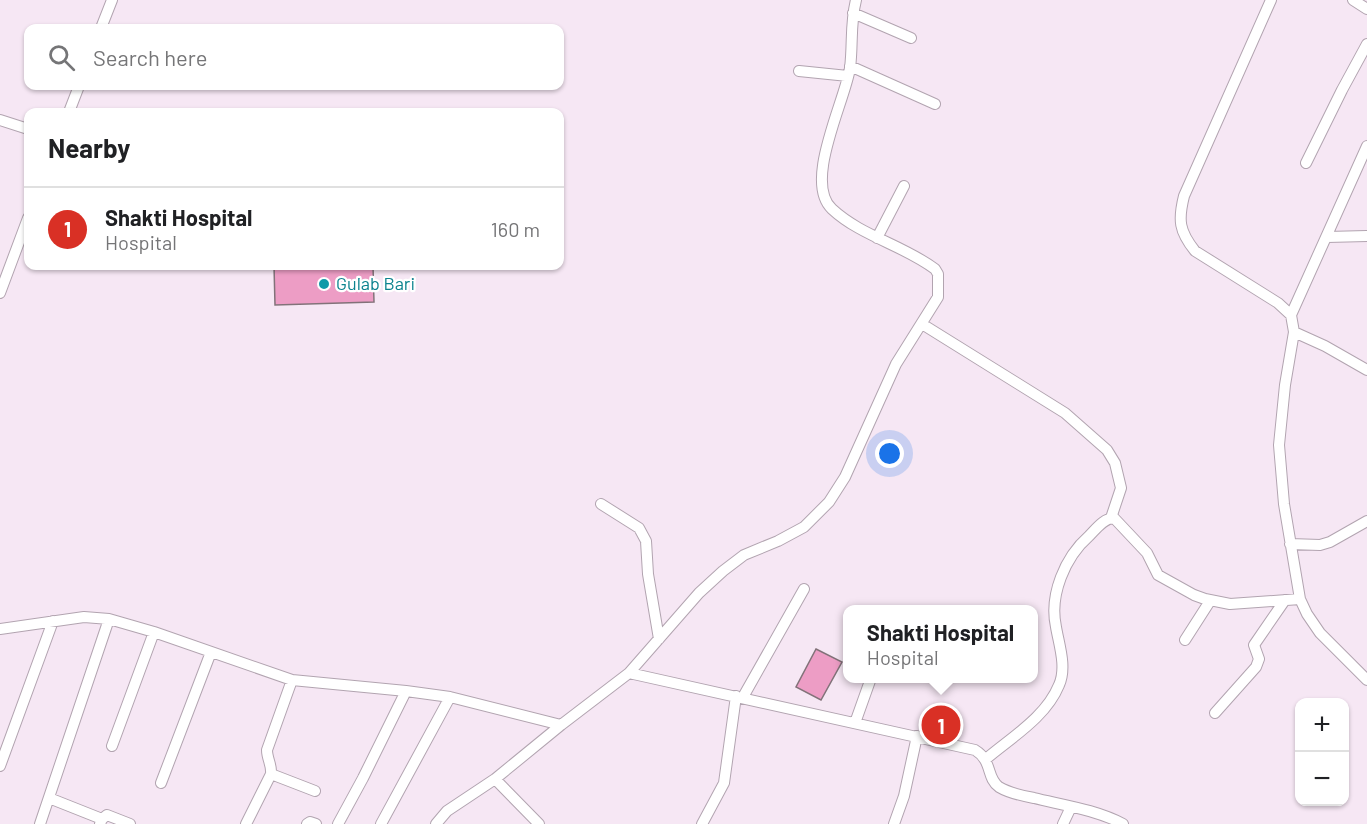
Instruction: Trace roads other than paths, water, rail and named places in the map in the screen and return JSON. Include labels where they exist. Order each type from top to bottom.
[{"type":"street","points":[[103,24],[112,0]]},
{"type":"street","points":[[436,824],[447,811],[495,779],[629,673],[699,594],[734,562],[804,527],[830,502],[845,477],[896,364],[938,297],[938,274],[929,264],[877,238],[831,208],[823,196],[822,183],[827,146],[849,71],[856,0]]},
{"type":"street","points":[[1271,0],[1184,196],[1180,225],[1186,240],[1195,251],[1278,303],[1291,315]]},
{"type":"street","points":[[1353,0],[1367,9]]},
{"type":"street","points":[[853,13],[911,38]]},
{"type":"street","points":[[1306,163],[1367,44]]},
{"type":"street","points":[[799,71],[849,71],[935,104]]},
{"type":"street","points":[[71,108],[77,90]]},
{"type":"street","points":[[0,120],[24,128]]},
{"type":"street","points":[[1367,146],[1291,315],[1294,332],[1285,385],[1279,445],[1290,544],[1300,599],[1320,633],[1367,680]]},
{"type":"street","points":[[877,238],[904,186]]},
{"type":"street","points":[[0,293],[24,229]]},
{"type":"street","points":[[1327,237],[1367,236]]},
{"type":"street","points":[[922,324],[1065,413],[1107,450],[1115,464],[1120,488],[1111,518],[1084,540],[1060,578],[1054,614],[1062,656],[1062,675],[1054,696],[1047,708],[986,759]]},
{"type":"street","points":[[1294,332],[1325,346],[1367,370]]},
{"type":"street","points":[[601,504],[639,528],[646,541],[650,588],[659,639]]},
{"type":"street","points":[[1111,518],[1114,518],[1147,553],[1158,575],[1194,595],[1210,601],[1230,604],[1300,599]]},
{"type":"street","points":[[1290,544],[1320,545],[1330,542],[1367,521]]},
{"type":"street","points":[[702,824],[724,783],[740,697],[804,589]]},
{"type":"street","points":[[1215,713],[1256,667],[1259,659],[1254,645],[1285,600]]},
{"type":"street","points":[[1185,640],[1210,601]]},
{"type":"street","points":[[0,629],[84,617],[109,619],[154,632],[292,680],[450,697],[561,725]]},
{"type":"street","points":[[40,824],[109,619]]},
{"type":"street","points":[[0,766],[53,621]]},
{"type":"street","points":[[112,746],[154,632]]},
{"type":"street","points":[[161,783],[211,652]]},
{"type":"street","points":[[629,673],[975,750],[986,759],[993,781],[1000,787],[1023,796],[1071,807],[1120,823]]},
{"type":"street","points":[[246,824],[271,774],[272,767],[267,750],[292,680]]},
{"type":"street","points":[[855,723],[868,683]]},
{"type":"street","points":[[338,824],[406,691]]},
{"type":"street","points":[[381,824],[450,697]]},
{"type":"street","points":[[894,824],[904,796],[917,736]]},
{"type":"street","points":[[271,774],[315,791]]},
{"type":"street","points":[[495,779],[539,824]]},
{"type":"street","points":[[49,798],[101,821],[106,815],[130,824]]},
{"type":"street","points":[[1063,824],[1071,807]]},
{"type":"street","points":[[308,824],[310,822],[316,824]]},
{"type":"place","name":"Gulab Bari","points":[[324,284]]},
{"type":"place","name":"Shakti Hospital","points":[[941,725]]}]
